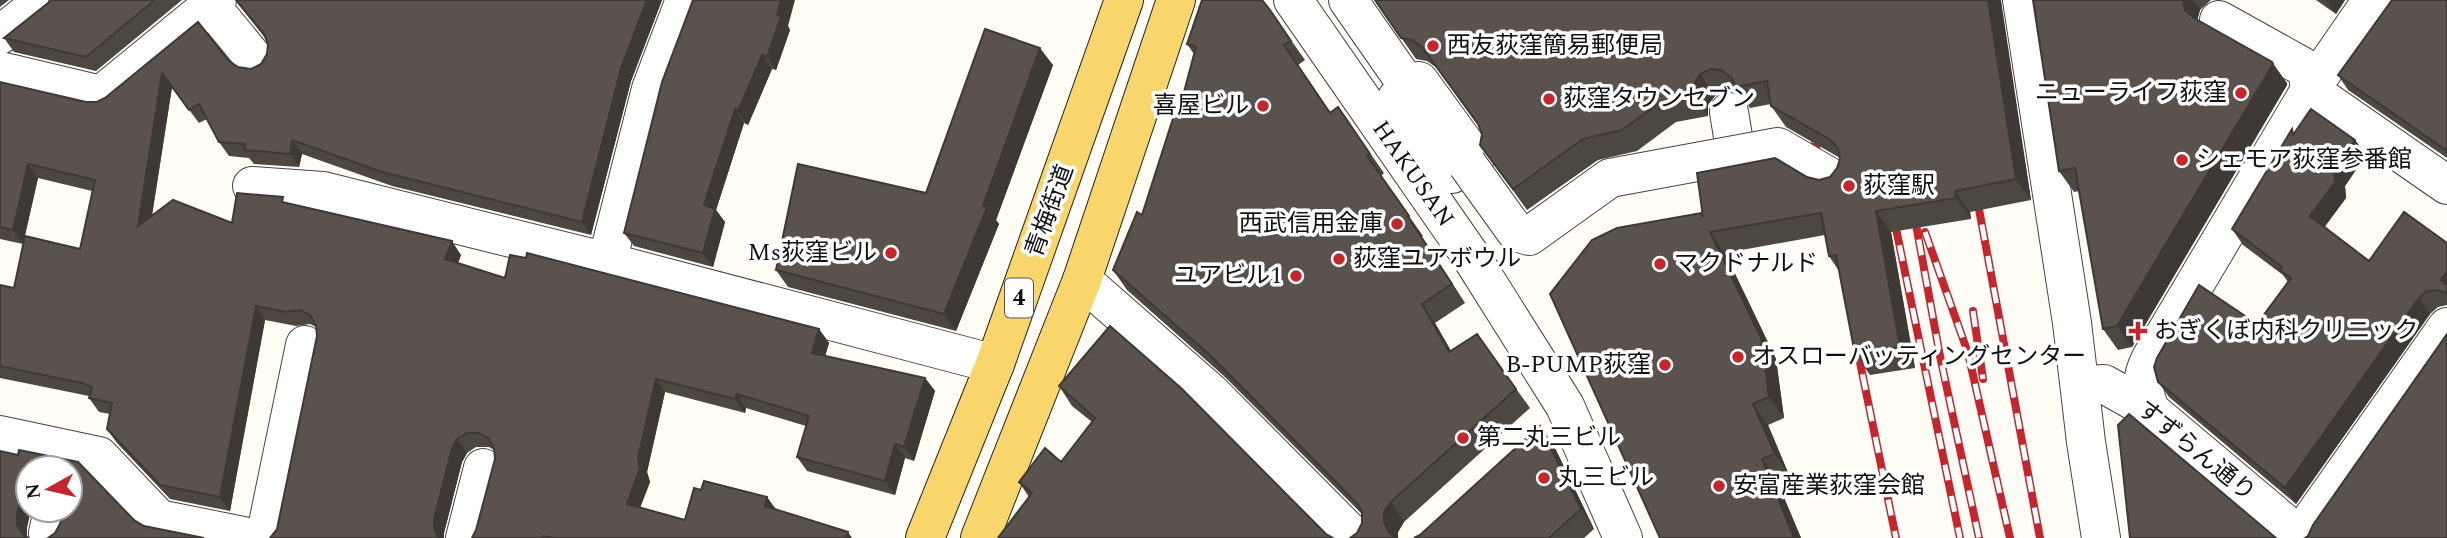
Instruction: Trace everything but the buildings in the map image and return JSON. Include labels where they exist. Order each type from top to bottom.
[{"type":"main road","name":"青梅街道","points":[[925,538],[995,364],[1124,0]]},
{"type":"main road","name":"4","points":[[980,538],[1082,280],[1176,0]]},
{"type":"street","points":[[0,35],[44,0]]},
{"type":"street","name":"HAKUSAN","points":[[1293,0],[1470,255],[1565,406],[1623,538]]},
{"type":"street","points":[[1348,0],[1410,89],[1397,98],[1452,174],[1467,164],[1516,232],[1529,236],[1561,210],[1610,178],[1778,147],[1833,179]]},
{"type":"street","points":[[2022,0],[2081,386],[2086,442],[2101,538]]},
{"type":"street","points":[[2150,410],[2143,390],[2143,373],[2151,358],[2310,90],[2372,0]]},
{"type":"street","points":[[0,71],[101,95],[214,3],[256,61]]},
{"type":"street","points":[[607,262],[675,3]]},
{"type":"street","points":[[2219,20],[2307,69],[2310,90],[2447,185]]},
{"type":"street","points":[[1729,112],[1736,155]]},
{"type":"street","points":[[252,186],[323,191],[995,364]]},
{"type":"street","points":[[1082,280],[1210,392],[1355,538]]},
{"type":"street","points":[[2301,537],[2447,327]]},
{"type":"street","points":[[265,538],[305,345]]},
{"type":"street","name":"すずらん通り","points":[[2081,386],[2104,384],[2150,410],[2301,537]]},
{"type":"street","points":[[1536,432],[1565,406]]},
{"type":"street","points":[[0,435],[54,454]]},
{"type":"street","points":[[84,457],[99,456],[159,519],[253,538]]},
{"type":"street","points":[[465,538],[483,468]]},
{"type":"railway","points":[[1812,127],[1827,199]]},
{"type":"railway","points":[[1976,193],[2040,538]]},
{"type":"railway","points":[[1913,208],[1940,356],[1979,538]]},
{"type":"railway","points":[[1893,214],[1960,538]]},
{"type":"railway","points":[[1925,232],[1968,353],[2010,538]]},
{"type":"railway","points":[[1973,311],[1983,379]]},
{"type":"railway","points":[[1856,343],[1896,538]]},
{"type":"place","name":"西友荻窪簡易郵便局","points":[[1433,46]]},
{"type":"place","name":"ニューライフ荻窪","points":[[2241,93]]},
{"type":"place","name":"荻窪タウンセブン","points":[[1549,99]]},
{"type":"place","name":"喜屋ビル","points":[[1263,106]]},
{"type":"place","name":"シェモア荻窪参番館","points":[[2182,160]]},
{"type":"place","name":"荻窪駅","points":[[1849,186]]},
{"type":"place","name":"西武信用金庫","points":[[1397,224]]},
{"type":"place","name":"Ms荻窪ビル","points":[[891,253]]},
{"type":"place","name":"荻窪ユアボウル","points":[[1339,259]]},
{"type":"place","name":"マクドナルド","points":[[1660,264]]},
{"type":"place","name":"ユアビル1","points":[[1296,276]]},
{"type":"place","name":"おぎくぼ内科クリニック","points":[[2138,331]]},
{"type":"place","name":"オスローバッティングセンター","points":[[1738,357]]},
{"type":"place","name":"B-PUMP荻窪","points":[[1665,365]]},
{"type":"place","name":"第二丸三ビル","points":[[1463,438]]},
{"type":"place","name":"丸三ビル","points":[[1544,478]]},
{"type":"place","name":"安富産業荻窪会館","points":[[1719,486]]}]
